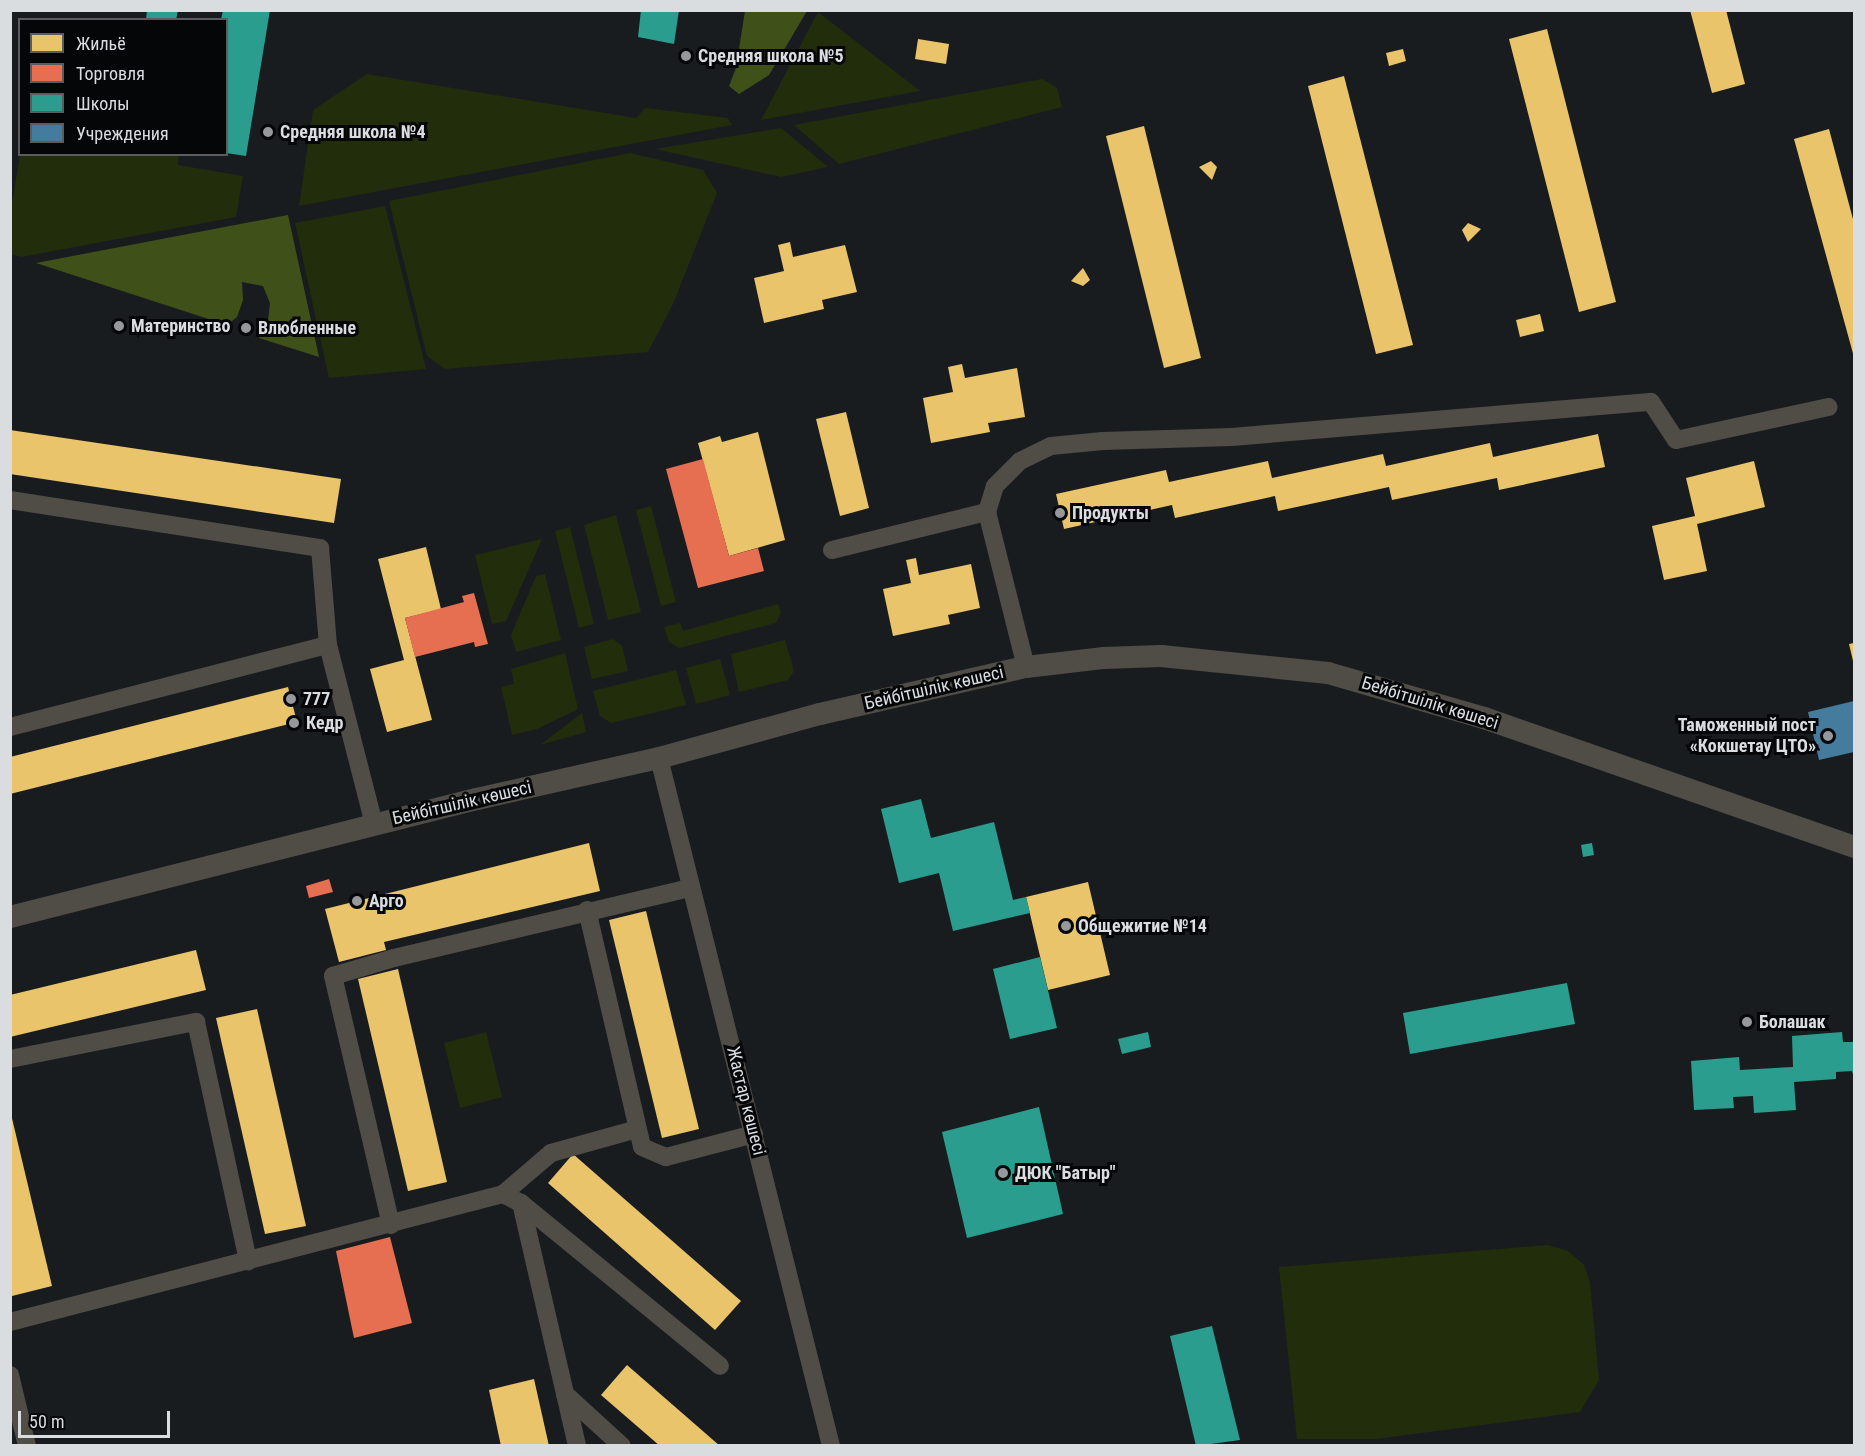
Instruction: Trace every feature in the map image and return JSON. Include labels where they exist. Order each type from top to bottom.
[{"type":"street","points":[[1026,667],[987,512],[995,486],[1020,461],[1051,446],[1103,441],[1232,437],[1651,402],[1677,440],[1827,407]]},
{"type":"street","points":[[10,500],[320,548],[328,645],[374,824]]},
{"type":"street","points":[[832,550],[987,512]]},
{"type":"street","points":[[10,727],[328,645]]},
{"type":"street","name":"Бейбітшілік көшесі","points":[[10,917],[374,824],[659,758],[820,714],[1026,667],[1161,656],[1328,673],[1484,718],[1854,847]]},
{"type":"street","name":"Жастар көшесі","points":[[659,758],[831,1446]]},
{"type":"street","points":[[391,1225],[333,976],[587,910],[691,888]]},
{"type":"street","points":[[587,910],[642,1148],[666,1157],[754,1134]]},
{"type":"street","points":[[10,1059],[195,1022],[248,1261]]},
{"type":"street","points":[[10,1322],[391,1225],[448,1206],[503,1194],[551,1153],[637,1130]]},
{"type":"street","points":[[503,1194],[521,1203],[720,1366]]},
{"type":"street","points":[[521,1203],[577,1446]]},
{"type":"street","points":[[10,1375],[27,1446]]},
{"type":"street","points":[[565,1394],[622,1446]]},
{"type":"green space","points":[[745,11],[807,11],[769,75],[739,94],[729,86],[736,68]]},
{"type":"green space","points":[[818,12],[920,91],[761,120]]},
{"type":"green space","points":[[367,74],[636,118],[645,108],[728,118],[732,125],[299,206],[313,110]]},
{"type":"green space","points":[[1042,79],[1057,88],[1062,107],[839,164],[794,125]]},
{"type":"green space","points":[[781,128],[828,167],[781,177],[655,149]]},
{"type":"green space","points":[[630,153],[703,170],[717,193],[673,304],[648,352],[445,369],[427,356],[389,201]]},
{"type":"green space","points":[[20,156],[179,156],[178,165],[243,176],[236,217],[21,257],[10,254],[11,209]]},
{"type":"green space","points":[[385,206],[426,369],[329,378],[295,223]]},
{"type":"green space","points":[[288,215],[319,357],[259,338],[268,321],[270,303],[263,286],[242,282],[243,300],[237,317],[227,325],[36,263]]},
{"type":"green space","points":[[651,506],[676,602],[661,606],[636,510]]},
{"type":"green space","points":[[616,515],[641,612],[608,620],[584,525]]},
{"type":"green space","points":[[570,527],[594,624],[579,628],[555,531]]},
{"type":"green space","points":[[542,539],[506,621],[492,624],[475,555]]},
{"type":"green space","points":[[545,574],[561,640],[516,652],[511,635],[536,576]]},
{"type":"green space","points":[[778,604],[781,612],[776,623],[679,648],[669,642],[664,627],[680,623],[683,631]]},
{"type":"green space","points":[[613,639],[622,646],[628,671],[592,679],[584,647]]},
{"type":"green space","points":[[785,640],[794,671],[788,680],[739,692],[731,654]]},
{"type":"green space","points":[[565,653],[578,709],[537,729],[512,735],[501,687],[514,684],[511,669]]},
{"type":"green space","points":[[720,659],[730,695],[696,704],[686,668]]},
{"type":"green space","points":[[676,670],[686,705],[611,723],[600,716],[593,691]]},
{"type":"green space","points":[[582,713],[586,732],[540,745]]},
{"type":"green space","points":[[486,1032],[502,1097],[460,1108],[444,1043]]},
{"type":"green space","points":[[1548,1245],[1568,1251],[1584,1265],[1590,1282],[1599,1380],[1580,1412],[1376,1439],[1297,1439],[1279,1267]]},
{"type":"building: Жильё","points":[[1690,10],[1726,10],[1745,84],[1712,93]]},
{"type":"building: Жильё","points":[[1547,29],[1616,302],[1579,312],[1509,39]]},
{"type":"building: Жильё","points":[[918,39],[949,44],[946,64],[915,59]]},
{"type":"building: Жильё","points":[[1403,49],[1406,61],[1389,66],[1386,53]]},
{"type":"building: Жильё","points":[[1344,76],[1413,345],[1376,354],[1308,86]]},
{"type":"building: Жильё","points":[[1144,126],[1201,358],[1164,368],[1106,136]]},
{"type":"building: Жильё","points":[[1829,129],[1854,223],[1854,357],[1794,139]]},
{"type":"building: Жильё","points":[[1211,161],[1217,167],[1212,180],[1199,167]]},
{"type":"building: Жильё","points":[[1468,223],[1481,229],[1468,242],[1462,230]]},
{"type":"building: Жильё","points":[[790,242],[793,257],[845,245],[857,292],[822,300],[824,309],[764,323],[754,278],[784,271],[778,245]]},
{"type":"building: Жильё","points":[[1083,268],[1090,280],[1083,286],[1071,281]]},
{"type":"building: Жильё","points":[[1540,314],[1544,331],[1520,337],[1516,320]]},
{"type":"building: Жильё","points":[[962,364],[965,378],[1017,368],[1025,417],[988,423],[990,432],[931,443],[923,398],[953,392],[948,367]]},
{"type":"building: Жильё","points":[[846,412],[869,508],[840,516],[816,419]]},
{"type":"building: Жильё","points":[[10,430],[341,479],[334,523],[10,474]]},
{"type":"building: Жильё","points":[[758,432],[785,540],[729,556],[698,443],[720,436],[722,442]]},
{"type":"building: Жильё","points":[[1598,434],[1605,467],[1499,490],[1497,478],[1392,500],[1389,487],[1278,511],[1275,496],[1175,518],[1172,505],[1064,529],[1056,494],[1166,470],[1169,482],[1268,461],[1272,478],[1383,454],[1386,466],[1490,443],[1493,457]]},
{"type":"building: Жильё","points":[[1754,461],[1765,507],[1697,524],[1707,571],[1664,580],[1652,526],[1695,516],[1686,478]]},
{"type":"building: Жильё","points":[[426,547],[441,609],[405,618],[432,720],[387,732],[370,669],[404,660],[378,559]]},
{"type":"building: Жильё","points":[[916,558],[919,575],[971,564],[980,608],[948,615],[950,624],[893,636],[883,589],[911,583],[906,560]]},
{"type":"building: Жильё","points":[[1854,643],[1854,665],[1849,644]]},
{"type":"building: Жильё","points":[[288,687],[297,722],[10,794],[10,757]]},
{"type":"building: Жильё","points":[[589,843],[600,891],[384,942],[386,950],[339,962],[325,909]]},
{"type":"building: Жильё","name":"Общежитие №14","points":[[1088,882],[1110,975],[1048,990],[1026,897]]},
{"type":"building: Жильё","points":[[646,911],[699,1129],[662,1138],[609,920]]},
{"type":"building: Жильё","points":[[196,950],[206,990],[10,1037],[10,995]]},
{"type":"building: Жильё","points":[[398,969],[447,1182],[408,1191],[358,979]]},
{"type":"building: Жильё","points":[[257,1009],[306,1226],[265,1234],[216,1018]]},
{"type":"building: Жильё","points":[[10,1110],[52,1286],[12,1296],[10,1287]]},
{"type":"building: Жильё","points":[[573,1154],[741,1301],[715,1330],[548,1183]]},
{"type":"building: Жильё","points":[[627,1365],[720,1446],[660,1446],[601,1395]]},
{"type":"building: Жильё","points":[[534,1379],[549,1446],[501,1446],[489,1390]]},
{"type":"building: Торговля","points":[[703,459],[729,556],[758,548],[764,571],[698,588],[666,469]]},
{"type":"building: Торговля","points":[[474,593],[488,644],[475,647],[474,642],[415,657],[405,618],[464,602],[462,596]]},
{"type":"building: Торговля","points":[[329,879],[333,892],[309,898],[306,886]]},
{"type":"building: Торговля","points":[[390,1237],[412,1323],[354,1338],[336,1251]]},
{"type":"building: Школы","points":[[147,10],[178,10],[176,18],[146,18]]},
{"type":"building: Школы","points":[[223,10],[270,10],[246,156],[228,153],[228,18],[221,18]]},
{"type":"building: Школы","points":[[641,10],[679,10],[674,44],[638,37]]},
{"type":"building: Школы","points":[[921,799],[931,838],[994,822],[1013,900],[1026,897],[1030,913],[953,931],[939,873],[899,883],[881,809]]},
{"type":"building: Школы","points":[[1592,843],[1594,855],[1583,857],[1581,845]]},
{"type":"building: Школы","points":[[1040,957],[1057,1028],[1010,1039],[993,969]]},
{"type":"building: Школы","points":[[1567,983],[1575,1024],[1410,1054],[1403,1013]]},
{"type":"building: Школы","points":[[1148,1032],[1151,1047],[1122,1054],[1118,1039]]},
{"type":"building: Школы","points":[[1842,1032],[1843,1042],[1854,1042],[1854,1078],[1852,1071],[1836,1072],[1836,1079],[1794,1082],[1796,1110],[1754,1113],[1753,1096],[1733,1097],[1734,1108],[1694,1110],[1691,1061],[1739,1057],[1740,1070],[1793,1067],[1792,1036]]},
{"type":"building: Школы","name":"ДЮК \"Батыр\"","points":[[1039,1107],[1063,1214],[967,1238],[942,1132]]},
{"type":"building: Школы","points":[[1212,1326],[1240,1440],[1196,1446],[1170,1336]]},
{"type":"building: Учреждения","points":[[1854,701],[1854,752],[1819,760],[1808,712]]},
{"type":"place","name":"Средняя школа №5","points":[[686,56]]},
{"type":"place","name":"Средняя школа №4","points":[[268,132]]},
{"type":"place","name":"Материнство","points":[[119,326]]},
{"type":"place","name":"Влюбленные","points":[[246,328]]},
{"type":"place","name":"Продукты","points":[[1060,513]]},
{"type":"place","name":"777","points":[[291,699]]},
{"type":"place","name":"Кедр","points":[[294,723]]},
{"type":"place","name":"Таможенный пост «Кокшетау ЦТО»","points":[[1828,736]]},
{"type":"place","name":"Арго","points":[[357,901]]},
{"type":"place","name":"Общежитие №14","points":[[1066,926]]},
{"type":"place","name":"Болашак","points":[[1747,1022]]},
{"type":"place","name":"ДЮК \"Батыр\"","points":[[1003,1173]]}]
